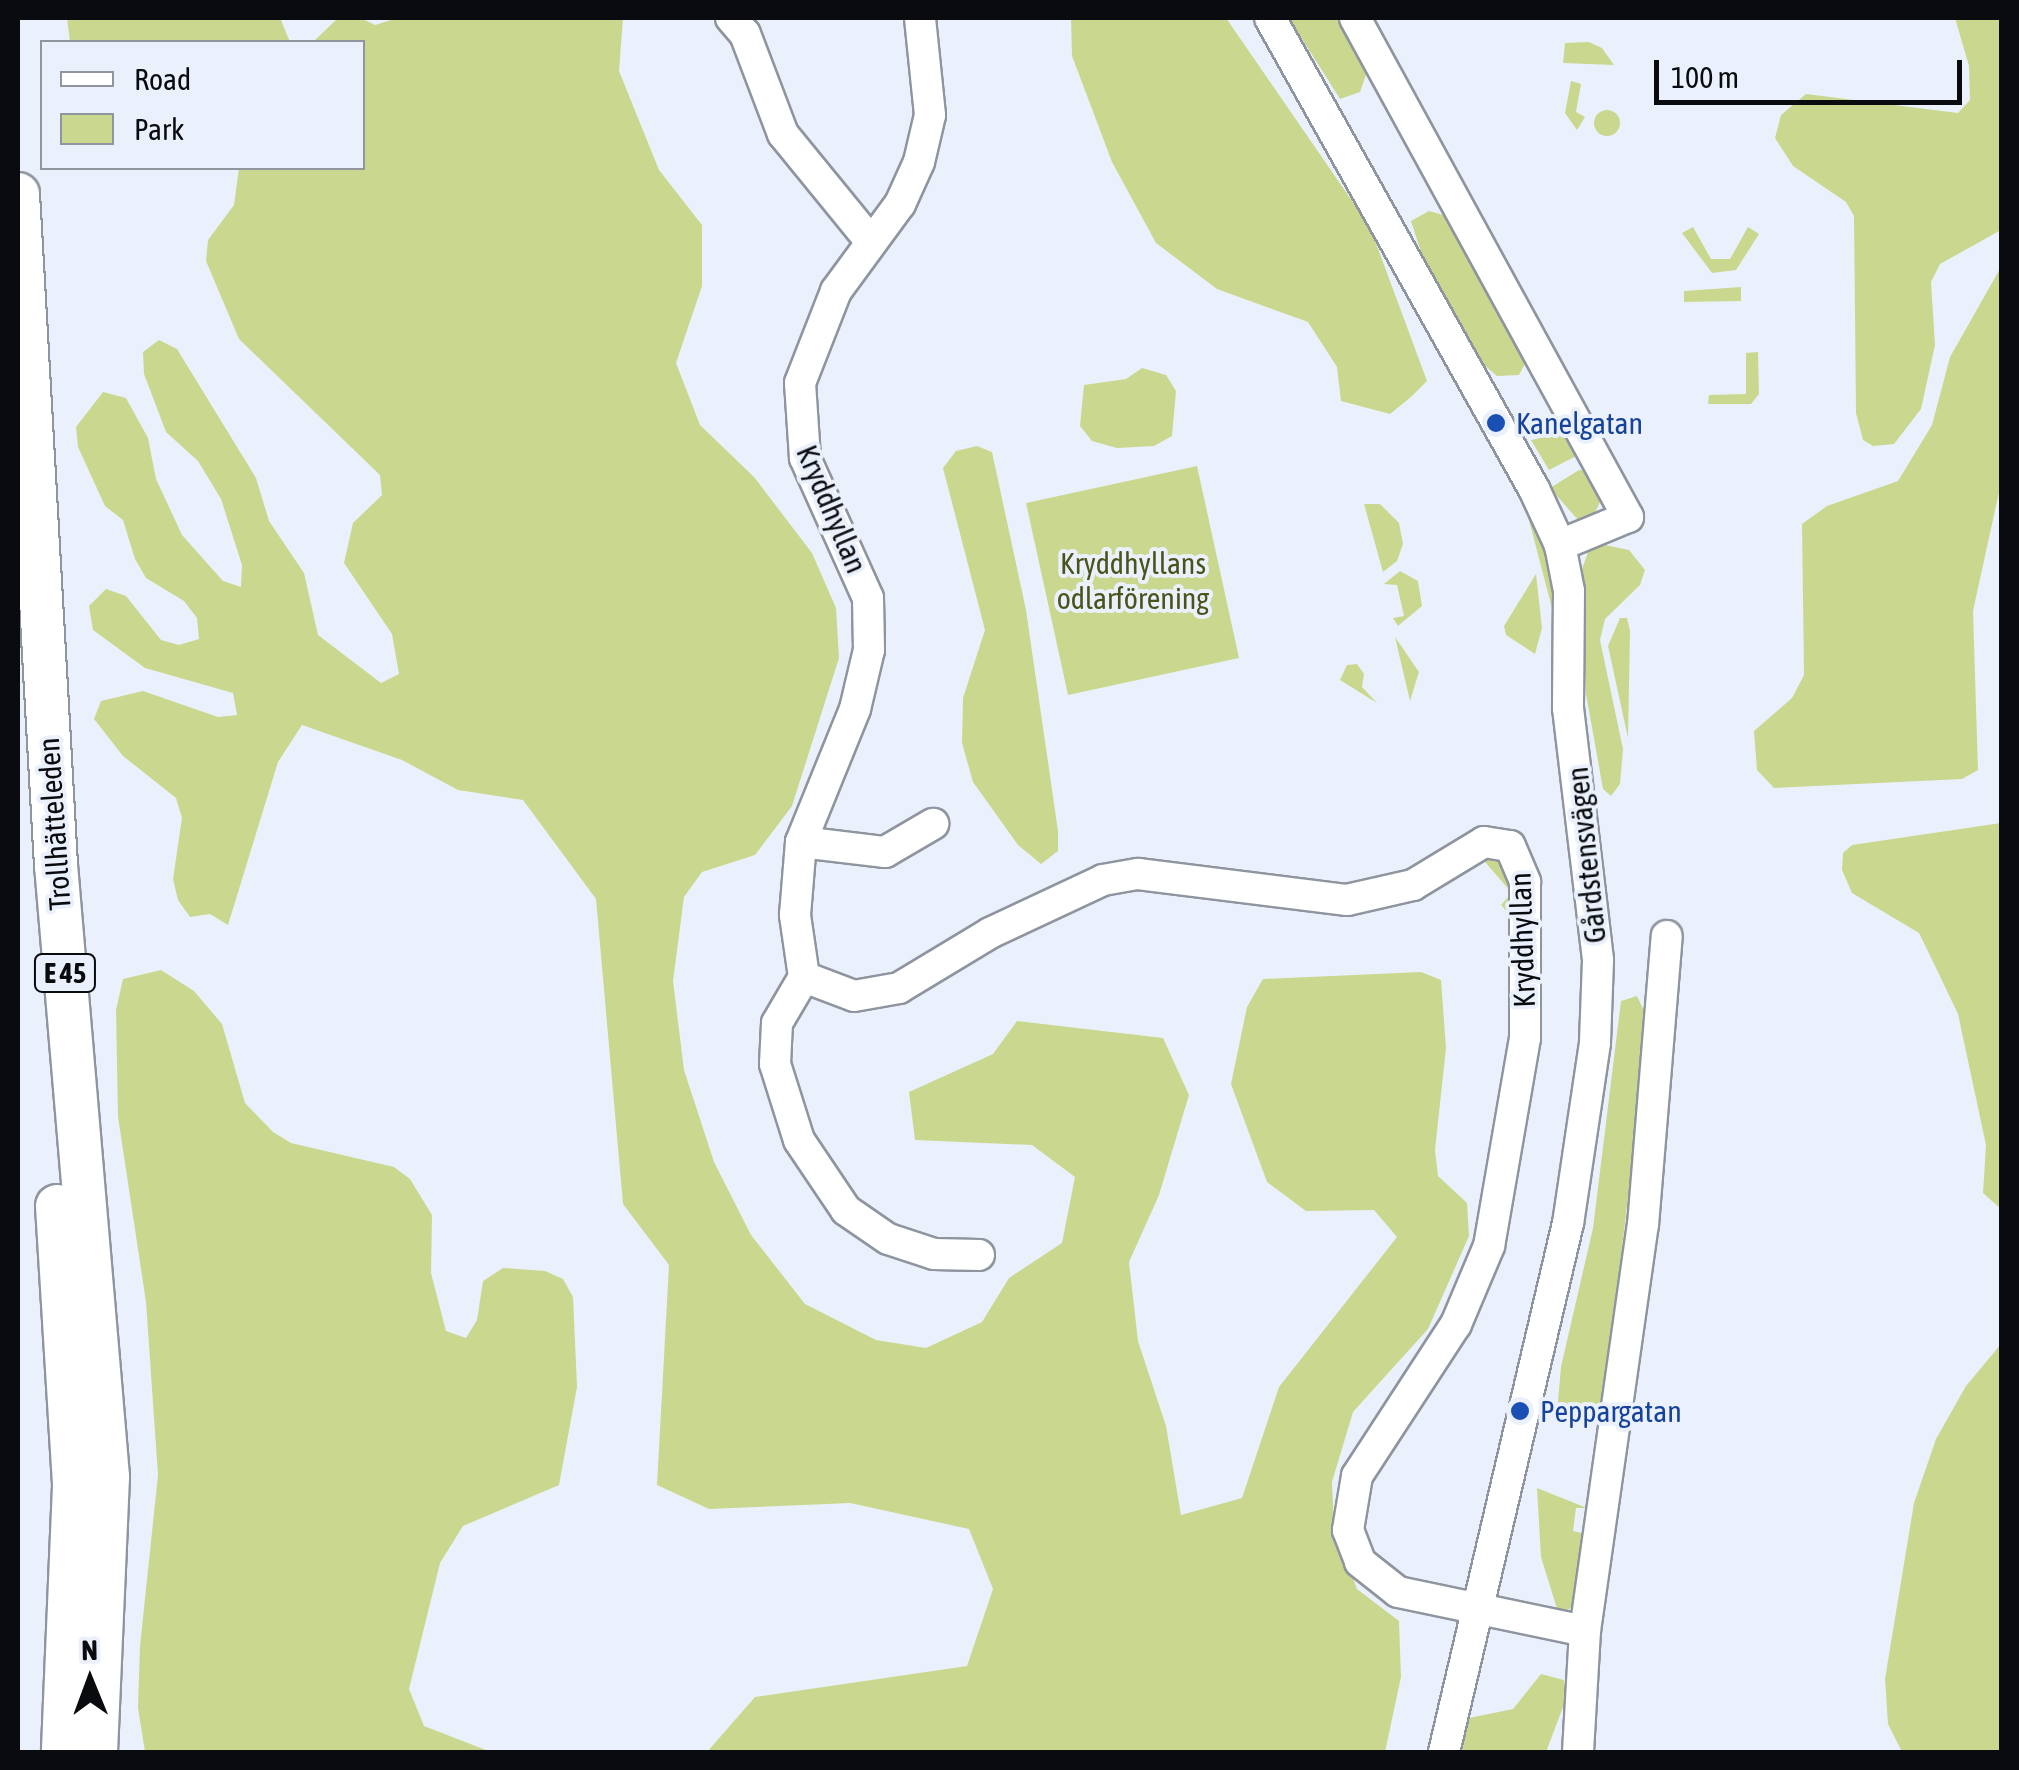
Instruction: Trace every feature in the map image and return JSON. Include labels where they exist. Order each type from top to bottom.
[{"type":"highway","name":"Trollhätteleden","points":[[18,194],[54,846],[108,1477],[96,1752]]},
{"type":"highway","name":"Trollhätteleden","points":[[18,737],[74,1486],[62,1752]]},
{"type":"street","points":[[731,18],[745,34],[783,134],[871,242]]},
{"type":"street","name":"Kryddhyllan","points":[[920,18],[930,116],[900,204],[871,242],[816,330],[800,383],[805,458],[868,598],[869,650],[855,708],[801,842],[795,915],[804,977],[854,996],[899,988],[1072,890],[1103,880],[1138,874],[1347,900],[1413,884],[1484,842],[1510,846],[1526,882],[1525,1038],[1489,1246],[1456,1324],[1357,1476],[1347,1515],[1360,1562],[1380,1581],[1398,1592],[1475,1611]]},
{"type":"street","name":"Gårdstensvägen","points":[[1270,18],[1358,167],[1560,546],[1569,591],[1568,708],[1594,892],[1595,1043],[1568,1223],[1444,1752]]},
{"type":"street","points":[[1355,18],[1628,518],[1560,546]]},
{"type":"street","points":[[801,842],[885,852],[932,824]]},
{"type":"street","points":[[1578,1752],[1585,1631],[1643,1225],[1668,936]]},
{"type":"street","points":[[804,977],[777,1024],[775,1064],[800,1140],[846,1210],[888,1238],[934,1254],[979,1255]]},
{"type":"street","points":[[1475,1611],[1585,1631]]},
{"type":"green space","points":[[67,18],[280,18],[289,40],[70,40]]},
{"type":"green space","points":[[361,18],[375,25],[397,18],[623,18],[619,71],[659,170],[702,225],[702,286],[676,363],[700,425],[754,477],[812,553],[836,608],[839,658],[792,806],[755,855],[702,872],[684,897],[673,981],[684,1070],[714,1162],[751,1235],[805,1304],[876,1340],[926,1348],[982,1322],[1009,1278],[1062,1243],[1075,1177],[1032,1145],[915,1140],[909,1092],[993,1054],[1017,1021],[1163,1038],[1189,1095],[1159,1195],[1129,1262],[1138,1341],[1166,1426],[1181,1515],[1242,1498],[1279,1387],[1397,1237],[1374,1210],[1306,1211],[1267,1182],[1231,1084],[1247,1007],[1263,979],[1421,972],[1441,980],[1446,1048],[1435,1150],[1438,1176],[1467,1203],[1469,1236],[1428,1329],[1353,1412],[1332,1482],[1334,1527],[1357,1589],[1399,1621],[1401,1677],[1385,1752],[707,1752],[755,1697],[967,1666],[993,1589],[969,1529],[850,1503],[709,1509],[657,1485],[669,1265],[623,1204],[596,899],[523,800],[458,790],[402,760],[302,725],[278,762],[228,925],[210,914],[190,917],[178,900],[173,879],[182,818],[176,798],[123,756],[94,719],[101,701],[143,691],[218,717],[237,715],[233,693],[145,668],[93,630],[89,606],[106,589],[126,596],[161,640],[179,645],[199,639],[197,618],[184,601],[146,578],[135,559],[123,520],[105,506],[78,447],[76,427],[103,392],[126,398],[148,438],[156,479],[182,535],[223,581],[241,587],[242,565],[221,499],[198,461],[166,432],[144,374],[143,352],[159,340],[177,349],[256,478],[269,521],[304,573],[318,635],[381,683],[399,674],[392,634],[344,563],[353,523],[382,495],[380,475],[239,339],[206,261],[208,240],[234,205],[239,170],[365,170],[365,40],[315,40],[337,19]]},
{"type":"green space","points":[[1071,18],[1226,18],[1370,227],[1427,381],[1411,397],[1390,414],[1341,401],[1337,367],[1308,322],[1217,289],[1156,243],[1112,162],[1072,56]]},
{"type":"green space","points":[[1289,18],[1339,18],[1367,72],[1360,92],[1340,99]]},
{"type":"green space","points":[[1955,18],[2001,18],[2001,230],[1940,264],[1931,282],[1935,345],[1921,409],[1894,444],[1873,446],[1863,440],[1856,413],[1854,216],[1846,202],[1793,166],[1775,138],[1781,115],[1806,94],[1958,113],[1970,100],[1969,66]]},
{"type":"green space","points":[[1589,42],[1602,48],[1614,65],[1563,63],[1565,43]]},
{"type":"green space","points":[[1571,81],[1581,84],[1576,112],[1585,117],[1577,130],[1565,113]]},
{"type":"green space","points":[[1607,110],[1616,114],[1620,123],[1616,132],[1607,136],[1598,132],[1594,123],[1598,114]]},
{"type":"green space","points":[[1429,211],[1443,215],[1456,231],[1528,358],[1519,375],[1497,376],[1484,365],[1422,255],[1411,221]]},
{"type":"green space","points":[[1693,227],[1711,259],[1730,259],[1748,227],[1759,234],[1736,270],[1712,273],[1682,233]]},
{"type":"green space","points":[[2001,267],[2001,483],[1973,611],[1978,770],[1962,779],[1774,788],[1757,770],[1754,731],[1792,698],[1804,675],[1802,524],[1827,506],[1898,481],[1932,425],[1950,357]]},
{"type":"green space","points":[[1741,287],[1741,301],[1684,302],[1684,291]]},
{"type":"green space","points":[[1758,352],[1759,394],[1751,404],[1708,404],[1709,395],[1746,394],[1746,353]]},
{"type":"green space","points":[[1142,368],[1166,375],[1176,391],[1172,436],[1154,446],[1117,448],[1092,441],[1080,426],[1084,385],[1126,379]]},
{"type":"green space","points":[[1564,433],[1578,455],[1549,470],[1531,440]]},
{"type":"green space","points":[[977,446],[992,452],[1026,610],[1058,831],[1058,851],[1041,864],[1018,845],[973,782],[962,743],[963,698],[985,630],[943,468],[956,451]]},
{"type":"green space","name":"Kryddhyllans odlarförening","points":[[1197,466],[1239,658],[1068,695],[1026,503]]},
{"type":"green space","points":[[1579,470],[1587,470],[1600,502],[1592,519],[1579,521],[1550,488]]},
{"type":"green space","points":[[1524,501],[1545,545],[1559,612],[1553,612]]},
{"type":"green space","points":[[1364,504],[1380,504],[1399,523],[1403,544],[1397,561],[1383,572]]},
{"type":"green space","points":[[1600,544],[1629,550],[1645,570],[1640,585],[1605,619],[1600,640],[1623,749],[1620,784],[1611,796],[1603,789],[1586,694],[1582,569],[1588,552]]},
{"type":"green space","points":[[1400,571],[1418,581],[1422,606],[1398,626],[1393,618],[1404,616],[1397,585],[1384,584]]},
{"type":"green space","points":[[1536,574],[1542,628],[1535,654],[1506,635],[1504,626]]},
{"type":"green space","points":[[1620,618],[1627,618],[1630,631],[1628,738],[1608,646]]},
{"type":"green space","points":[[1395,637],[1419,672],[1410,701]]},
{"type":"green space","points":[[1357,664],[1364,674],[1362,687],[1377,703],[1340,680],[1347,665]]},
{"type":"green space","points":[[2002,823],[2001,1209],[1983,1193],[1986,1145],[1958,1014],[1919,933],[1852,893],[1842,870],[1843,853],[1852,845]]},
{"type":"green space","points":[[1495,854],[1512,868],[1512,893],[1485,862],[1483,856]]},
{"type":"green space","points":[[1512,893],[1512,917],[1501,905]]},
{"type":"green space","points":[[161,970],[194,991],[222,1024],[245,1103],[273,1132],[291,1143],[394,1167],[410,1179],[432,1215],[431,1273],[446,1331],[466,1338],[477,1320],[483,1281],[503,1268],[545,1271],[563,1279],[573,1297],[577,1387],[559,1485],[463,1526],[440,1563],[409,1689],[424,1726],[491,1752],[145,1752],[138,1708],[140,1646],[158,1475],[146,1302],[118,1117],[116,1010],[123,979]]},
{"type":"green space","points":[[1637,996],[1647,1017],[1645,1053],[1605,1392],[1596,1414],[1567,1420],[1557,1412],[1561,1367],[1593,1228],[1621,1001]]},
{"type":"green space","points":[[2001,1344],[2001,1752],[1902,1752],[1888,1724],[1885,1679],[1914,1503],[1936,1439],[1966,1386]]},
{"type":"green space","points":[[1537,1488],[1587,1508],[1576,1508],[1573,1531],[1586,1534],[1574,1606],[1559,1615],[1541,1557]]},
{"type":"green space","points":[[1541,1674],[1564,1680],[1566,1699],[1546,1752],[1462,1752],[1469,1718],[1513,1709]]},
{"type":"place","name":"Kanelgatan","points":[[1496,423]]},
{"type":"place","name":"Peppargatan","points":[[1520,1411]]}]
